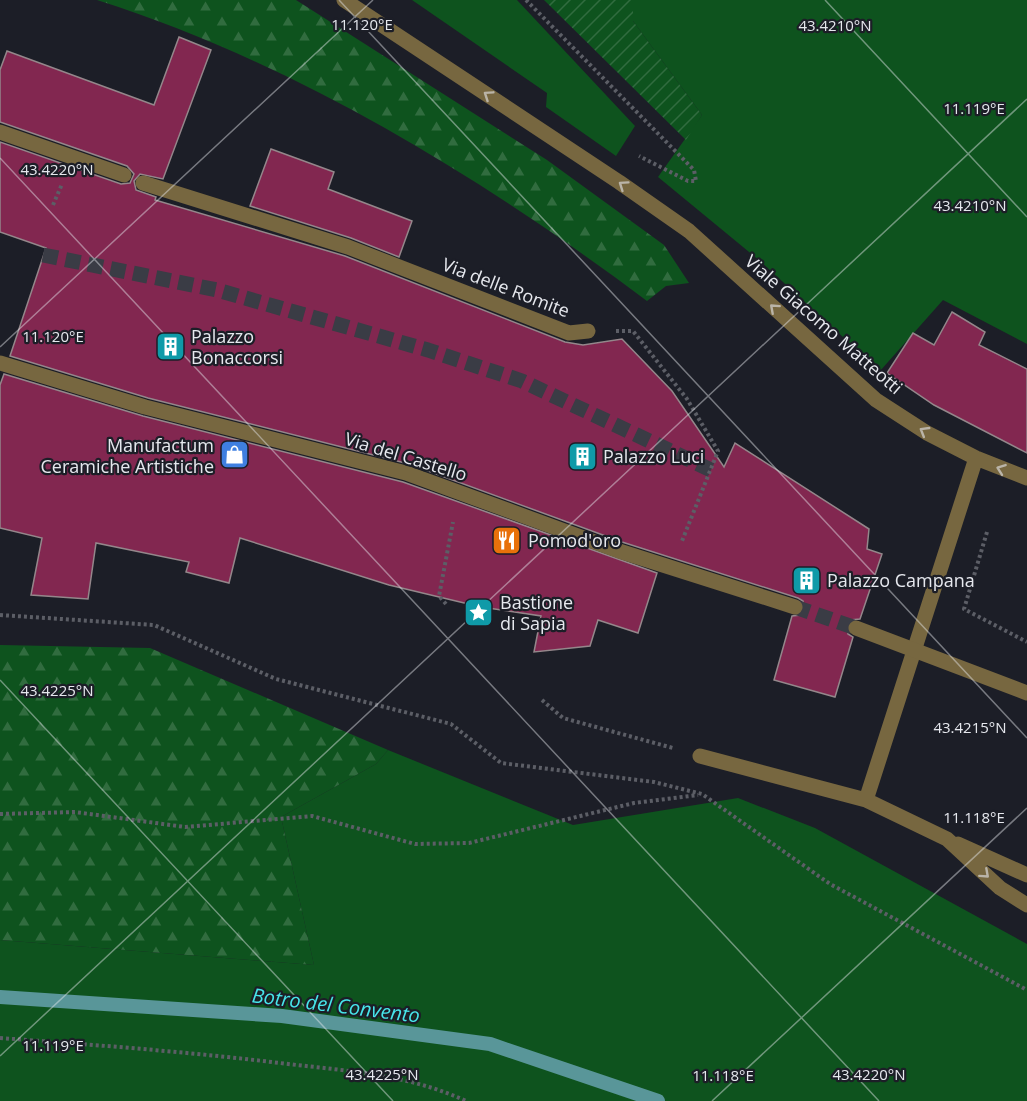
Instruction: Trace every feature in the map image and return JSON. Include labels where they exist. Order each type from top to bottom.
[{"type":"street","name":"Viale Giacomo Matteotti","points":[[344,0],[619,182],[688,231],[876,400],[927,433],[976,458],[1027,478]]},
{"type":"street","points":[[0,132],[124,175]]},
{"type":"street","name":"Via delle Romite","points":[[143,183],[348,247],[569,333],[588,331]]},
{"type":"street","name":"Via del Castello","points":[[0,363],[145,408],[384,466],[566,532],[795,607]]},
{"type":"street","points":[[866,800],[976,458]]},
{"type":"street","points":[[856,628],[1027,693]]},
{"type":"street","points":[[700,756],[866,800],[1027,875]]},
{"type":"street","points":[[947,839],[1000,888],[1027,905]]},
{"type":"path","points":[[526,0],[694,170],[696,181],[688,181],[637,155],[619,182]]},
{"type":"path","name":"Via delle Romite","points":[[588,331],[633,331],[687,399],[718,451],[671,568]]},
{"type":"path","points":[[446,603],[439,596],[458,491]]},
{"type":"path","points":[[989,524],[964,609],[1027,642]]},
{"type":"path","points":[[0,615],[154,625],[276,679],[451,724],[501,763],[654,782],[702,794],[830,884],[1027,990]]},
{"type":"path","points":[[542,700],[563,718],[700,756]]},
{"type":"path","points":[[0,814],[75,812],[185,827],[312,816],[415,844],[469,843],[634,803],[702,794]]},
{"type":"path","points":[[0,1038],[173,1050],[345,1071],[410,1081],[466,1101]]},
{"type":"green space","points":[[97,0],[296,0],[547,160],[664,245],[689,283],[666,286],[647,301],[519,211],[453,168],[384,128],[314,90],[243,56],[170,26]]},
{"type":"green space","points":[[412,0],[517,0],[635,126],[616,156],[546,107],[547,93]]},
{"type":"green space","points":[[544,0],[633,0],[633,21],[702,115],[686,140]]},
{"type":"green space","points":[[633,0],[1027,0],[1027,344],[943,300],[880,371],[760,261],[658,177],[702,115],[633,21]]},
{"type":"green space","points":[[0,645],[150,648],[388,750],[376,764],[281,817],[314,965],[0,940]]},
{"type":"green space","points":[[388,750],[573,825],[738,798],[815,828],[1027,944],[1027,1101],[0,1101],[0,940],[314,965],[281,817],[376,764]]},
{"type":"building","points":[[179,37],[211,50],[163,179],[140,174],[134,181],[136,190],[156,197],[155,200],[345,256],[565,342],[583,345],[622,339],[672,391],[724,467],[735,443],[869,529],[867,549],[882,554],[860,619],[850,620],[847,625],[848,634],[853,637],[835,697],[774,680],[792,616],[801,615],[804,609],[803,601],[798,598],[622,542],[409,464],[148,398],[10,356],[46,248],[0,232],[0,142],[121,184],[130,183],[134,174],[127,166],[0,122],[0,70],[7,51],[154,105]]},
{"type":"building","points":[[271,149],[334,172],[328,189],[412,221],[399,257],[351,238],[250,206]]},
{"type":"building","points":[[952,312],[985,332],[979,345],[1027,369],[1027,453],[934,405],[887,373],[913,333],[934,345]]},
{"type":"building","points":[[4,374],[143,416],[403,482],[657,573],[638,633],[598,620],[590,646],[534,652],[541,616],[481,607],[389,585],[240,538],[229,583],[186,572],[189,562],[96,543],[88,599],[31,595],[42,538],[0,528],[0,385]]},
{"type":"waterway","name":"Botro del Convento","points":[[0,997],[282,1016],[490,1044],[658,1101]]},
{"type":"tunnel","points":[[43,255],[217,290],[428,350],[522,381],[711,470]]},
{"type":"tunnel","points":[[795,607],[856,628]]},
{"type":"place","name":"Palazzo Bonaccorsi","points":[[170,346]]},
{"type":"place","name":"Manufactum Ceramiche Artistiche","points":[[235,455]]},
{"type":"place","name":"Palazzo Luci","points":[[582,456]]},
{"type":"place","name":"Pomod'oro","points":[[507,540]]},
{"type":"place","name":"Palazzo Campana","points":[[806,580]]},
{"type":"place","name":"Bastione di Sapia","points":[[479,612]]}]
